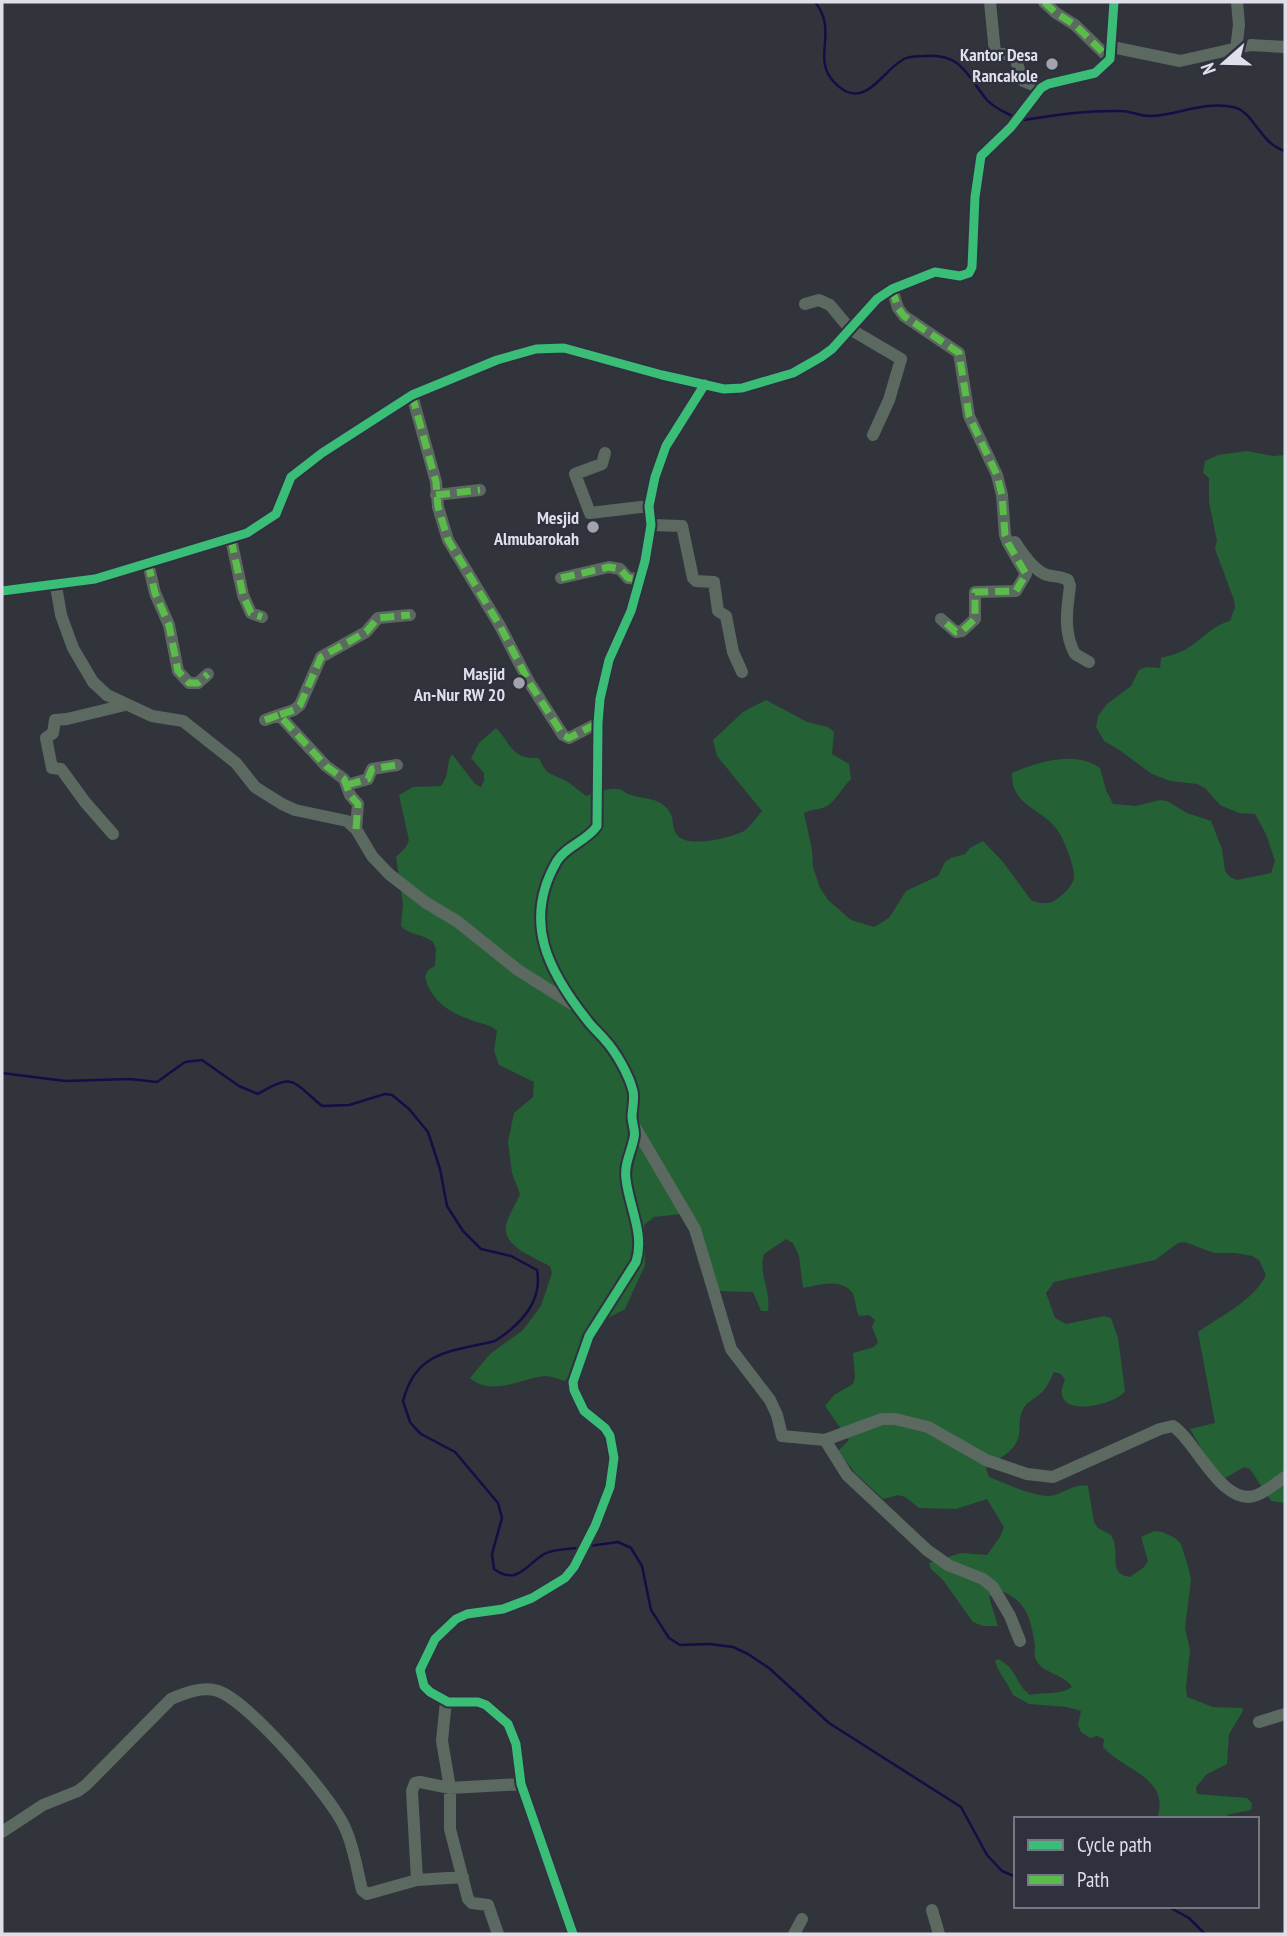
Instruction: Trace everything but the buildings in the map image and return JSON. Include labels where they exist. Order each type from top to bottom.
[{"type":"street","points":[[990,2],[994,51],[1014,54],[1023,81],[1041,88]]},
{"type":"street","points":[[1044,2],[1111,53],[1180,61],[1264,44],[1285,47]]},
{"type":"street","points":[[2,591],[95,579],[231,539],[259,527],[276,514],[291,477],[322,453],[412,395],[497,360],[536,349],[576,351],[724,389],[742,388],[793,373],[832,349],[877,299],[892,289],[932,273],[960,276],[969,273],[972,264],[979,160],[983,152],[1011,127],[1041,88],[1048,83],[1095,73],[1111,53],[1114,2]]},
{"type":"street","points":[[1236,49],[1239,25],[1237,2]]},
{"type":"street","points":[[892,289],[898,308],[904,316],[959,353],[969,416],[997,475],[1008,543],[1026,573],[1017,590],[975,592],[975,619],[959,633],[941,619]]},
{"type":"street","points":[[805,304],[819,300],[830,305],[850,329],[901,360],[889,400],[873,435]]},
{"type":"street","points":[[573,1934],[522,1784],[514,1735],[500,1714],[478,1702],[446,1700],[429,1692],[424,1686],[420,1671],[435,1639],[445,1628],[467,1614],[503,1609],[531,1598],[565,1578],[595,1526],[613,1472],[613,1448],[605,1428],[584,1411],[574,1390],[573,1381],[589,1336],[636,1262],[640,1251],[626,1180],[627,1157],[635,1136],[633,1090],[607,1041],[577,1007],[553,971],[542,945],[540,922],[550,874],[560,857],[597,826],[598,723],[600,699],[609,660],[631,611],[645,561],[651,525],[649,506],[655,477],[666,446],[705,384]]},
{"type":"street","points":[[412,395],[436,482],[436,495],[447,540],[500,626],[529,682],[563,735],[569,738],[598,723]]},
{"type":"street","points":[[605,453],[602,464],[575,474],[590,513],[649,506]]},
{"type":"street","points":[[436,495],[480,490]]},
{"type":"street","points":[[651,525],[682,526],[693,578],[696,581],[715,582],[718,611],[726,616],[733,652],[742,673]]},
{"type":"street","points":[[1004,527],[1022,553],[1041,571],[1068,580],[1068,635],[1074,654],[1089,662]]},
{"type":"street","points":[[231,539],[243,595],[251,613],[262,617]]},
{"type":"street","points":[[148,563],[155,593],[170,625],[178,671],[189,684],[198,683],[208,674]]},
{"type":"street","points":[[561,578],[609,567],[621,569],[628,578],[639,579]]},
{"type":"street","points":[[56,586],[65,630],[82,665],[100,689],[125,705],[152,716],[183,721],[236,763],[255,787],[268,797],[295,810],[341,818],[356,829],[372,856],[389,874],[479,938],[518,970],[577,1007]]},
{"type":"street","points":[[265,720],[294,710],[300,705],[321,657],[366,632],[378,618],[410,615]]},
{"type":"street","points":[[113,834],[61,769],[52,768],[46,738],[53,733],[55,720],[125,705]]},
{"type":"street","points":[[279,715],[347,785],[350,795],[358,804],[356,829]]},
{"type":"street","points":[[347,785],[368,779],[374,768],[397,765]]},
{"type":"street","points":[[633,1124],[695,1229],[731,1349],[770,1400],[777,1415],[780,1434],[786,1438],[825,1440],[882,1419],[895,1419],[928,1427],[986,1460],[1027,1474],[1053,1477],[1160,1429],[1173,1426],[1220,1482],[1241,1496],[1257,1495],[1285,1478]]},
{"type":"street","points":[[825,1440],[847,1475],[927,1550],[948,1565],[983,1579],[993,1587],[1010,1616],[1020,1641]]},
{"type":"street","points":[[2,1832],[43,1805],[86,1785],[171,1699],[187,1692],[215,1690],[227,1695],[260,1724],[308,1772],[344,1825],[365,1894],[417,1880],[463,1877]]},
{"type":"street","points":[[446,1700],[442,1741],[450,1788],[450,1829],[468,1899],[472,1903],[488,1905],[498,1934]]},
{"type":"street","points":[[1259,1722],[1285,1714]]},
{"type":"street","points":[[417,1880],[412,1787],[420,1782],[450,1788],[522,1784]]},
{"type":"street","points":[[932,1910],[939,1934]]},
{"type":"street","points":[[794,1934],[802,1919]]},
{"type":"green space","points":[[1247,451],[1273,456],[1285,455],[1285,1503],[1271,1501],[1250,1469],[1244,1467],[1225,1478],[1210,1463],[1190,1429],[1215,1423],[1198,1332],[1245,1300],[1266,1275],[1259,1260],[1252,1256],[1214,1253],[1185,1242],[1178,1243],[1155,1260],[1054,1282],[1046,1293],[1055,1318],[1066,1324],[1104,1316],[1111,1318],[1118,1338],[1125,1391],[1108,1402],[1073,1405],[1065,1401],[1062,1393],[1065,1380],[1061,1374],[1054,1372],[1045,1389],[1023,1409],[1014,1446],[986,1469],[989,1477],[1040,1495],[1052,1496],[1077,1486],[1088,1486],[1094,1522],[1098,1528],[1111,1535],[1115,1544],[1117,1570],[1124,1575],[1130,1577],[1148,1561],[1141,1537],[1154,1531],[1162,1532],[1181,1544],[1191,1580],[1185,1628],[1190,1650],[1187,1697],[1213,1707],[1242,1708],[1243,1711],[1229,1734],[1227,1764],[1207,1774],[1196,1787],[1197,1794],[1247,1798],[1252,1803],[1251,1810],[1224,1817],[1157,1817],[1160,1805],[1152,1784],[1103,1747],[1104,1739],[1097,1736],[1090,1738],[1081,1732],[1078,1725],[1081,1711],[1029,1704],[1013,1695],[997,1666],[995,1661],[998,1659],[1010,1668],[1030,1695],[1058,1692],[1072,1687],[1038,1663],[1032,1627],[1022,1605],[1000,1590],[989,1597],[998,1626],[983,1626],[973,1622],[943,1580],[931,1569],[929,1563],[961,1553],[987,1555],[1004,1527],[987,1499],[956,1509],[919,1508],[898,1495],[883,1499],[855,1473],[838,1451],[849,1440],[825,1406],[834,1395],[853,1384],[853,1353],[874,1347],[878,1342],[872,1327],[875,1320],[869,1315],[859,1316],[853,1294],[843,1285],[823,1284],[803,1288],[799,1256],[793,1243],[786,1239],[764,1254],[768,1311],[761,1311],[753,1292],[719,1291],[691,1213],[654,1217],[644,1225],[645,1265],[625,1309],[589,1328],[573,1371],[565,1381],[544,1376],[496,1387],[478,1383],[470,1378],[490,1354],[523,1330],[541,1306],[552,1273],[550,1266],[514,1245],[506,1233],[507,1222],[520,1194],[512,1173],[508,1142],[514,1113],[533,1097],[534,1082],[499,1065],[494,1050],[497,1031],[452,1012],[432,994],[425,977],[428,970],[435,966],[436,949],[433,942],[401,926],[403,904],[396,857],[409,840],[399,795],[413,787],[441,786],[452,754],[475,784],[481,787],[484,773],[471,758],[479,743],[496,728],[518,754],[539,758],[547,771],[586,796],[617,789],[657,801],[669,811],[676,834],[683,840],[710,841],[744,831],[762,811],[717,756],[713,740],[743,712],[766,700],[807,722],[828,727],[834,732],[832,754],[849,764],[851,779],[833,801],[824,807],[804,813],[813,867],[820,888],[828,900],[851,920],[874,927],[889,918],[906,891],[938,876],[945,862],[965,854],[983,841],[1003,862],[1031,900],[1041,903],[1054,901],[1070,887],[1074,878],[1069,853],[1052,823],[1017,793],[1012,773],[1056,760],[1079,760],[1100,768],[1113,804],[1136,806],[1160,800],[1167,801],[1187,813],[1211,821],[1222,849],[1225,871],[1230,877],[1237,880],[1271,873],[1275,861],[1266,834],[1255,814],[1239,813],[1220,805],[1205,788],[1197,784],[1170,781],[1152,774],[1104,741],[1096,727],[1098,716],[1107,704],[1131,686],[1139,670],[1146,667],[1160,668],[1161,658],[1183,651],[1230,621],[1235,607],[1234,600],[1215,549],[1217,541],[1209,502],[1209,478],[1203,473],[1205,461],[1218,455]]},
{"type":"waterway","points":[[815,2],[825,24],[824,54],[828,73],[845,91],[854,94],[863,92],[906,58],[937,56],[956,62],[990,103],[1014,117]]},
{"type":"waterway","points":[[1024,120],[1109,111],[1153,116],[1203,107],[1233,107],[1246,114],[1269,141],[1285,151]]},
{"type":"waterway","points":[[2,1073],[65,1081],[130,1079],[157,1082],[185,1062],[202,1060],[239,1086],[258,1094],[279,1083],[292,1082],[322,1106],[349,1105],[385,1094],[392,1095],[409,1109],[428,1132],[440,1169],[447,1206],[463,1231],[481,1249],[511,1256],[537,1270],[538,1282],[528,1312],[504,1335],[495,1341],[437,1356],[417,1372],[403,1401],[410,1422],[421,1434],[455,1452],[498,1503],[502,1518],[492,1554],[494,1569],[502,1574],[515,1575],[548,1552],[579,1548]]},
{"type":"waterway","points":[[589,1546],[618,1542],[631,1548],[642,1566],[651,1610],[669,1638],[680,1645],[710,1644],[733,1647],[769,1668],[829,1723],[961,1807],[987,1855],[1002,1871],[1014,1876]]},
{"type":"waterway","points":[[1171,1908],[1189,1918],[1205,1934]]},
{"type":"marked path","points":[[1044,2],[1075,25],[1110,59]]},
{"type":"marked path","points":[[892,289],[898,308],[904,316],[959,353],[969,416],[997,475],[1002,495],[1005,535],[1026,574],[1016,591],[975,592],[975,619],[962,631],[956,632],[941,619]]},
{"type":"marked path","points":[[412,395],[436,482],[438,507],[448,540],[500,626],[529,682],[563,735],[569,738],[598,723]]},
{"type":"marked path","points":[[436,495],[480,490]]},
{"type":"marked path","points":[[231,539],[243,595],[251,613],[262,617]]},
{"type":"marked path","points":[[148,563],[155,593],[169,625],[178,671],[189,683],[198,683],[208,674]]},
{"type":"marked path","points":[[561,578],[609,567],[620,569],[628,578],[639,579]]},
{"type":"marked path","points":[[356,829],[358,804],[350,795],[344,779],[326,766],[279,715],[300,705],[321,657],[366,632],[378,618],[410,615]]},
{"type":"marked path","points":[[265,720],[279,715]]},
{"type":"marked path","points":[[347,785],[368,779],[372,769],[397,765]]},
{"type":"cycle path","points":[[2,591],[95,579],[247,533],[276,514],[291,477],[322,453],[412,395],[497,360],[536,349],[564,348],[724,389],[742,388],[793,373],[832,349],[877,299],[892,289],[935,272],[960,276],[969,273],[972,267],[975,197],[981,156],[1011,127],[1041,88],[1095,73],[1110,59],[1114,2]]},
{"type":"cycle path","points":[[573,1934],[521,1784],[516,1744],[508,1724],[486,1705],[478,1702],[448,1702],[430,1692],[424,1686],[420,1670],[435,1639],[456,1619],[467,1614],[503,1609],[532,1598],[565,1578],[574,1567],[595,1526],[610,1487],[614,1458],[610,1436],[605,1428],[584,1411],[573,1382],[589,1336],[636,1262],[638,1231],[626,1174],[634,1135],[634,1094],[618,1057],[573,1002],[551,964],[544,945],[541,904],[557,861],[597,826],[598,723],[600,699],[609,660],[631,611],[645,561],[651,525],[649,506],[655,477],[666,446],[705,384]]},
{"type":"place","name":"Kantor Desa Rancakole","points":[[1052,64]]},
{"type":"place","name":"Mesjid Almubarokah","points":[[593,527]]},
{"type":"place","name":"Masjid An-Nur RW 20","points":[[519,683]]}]
